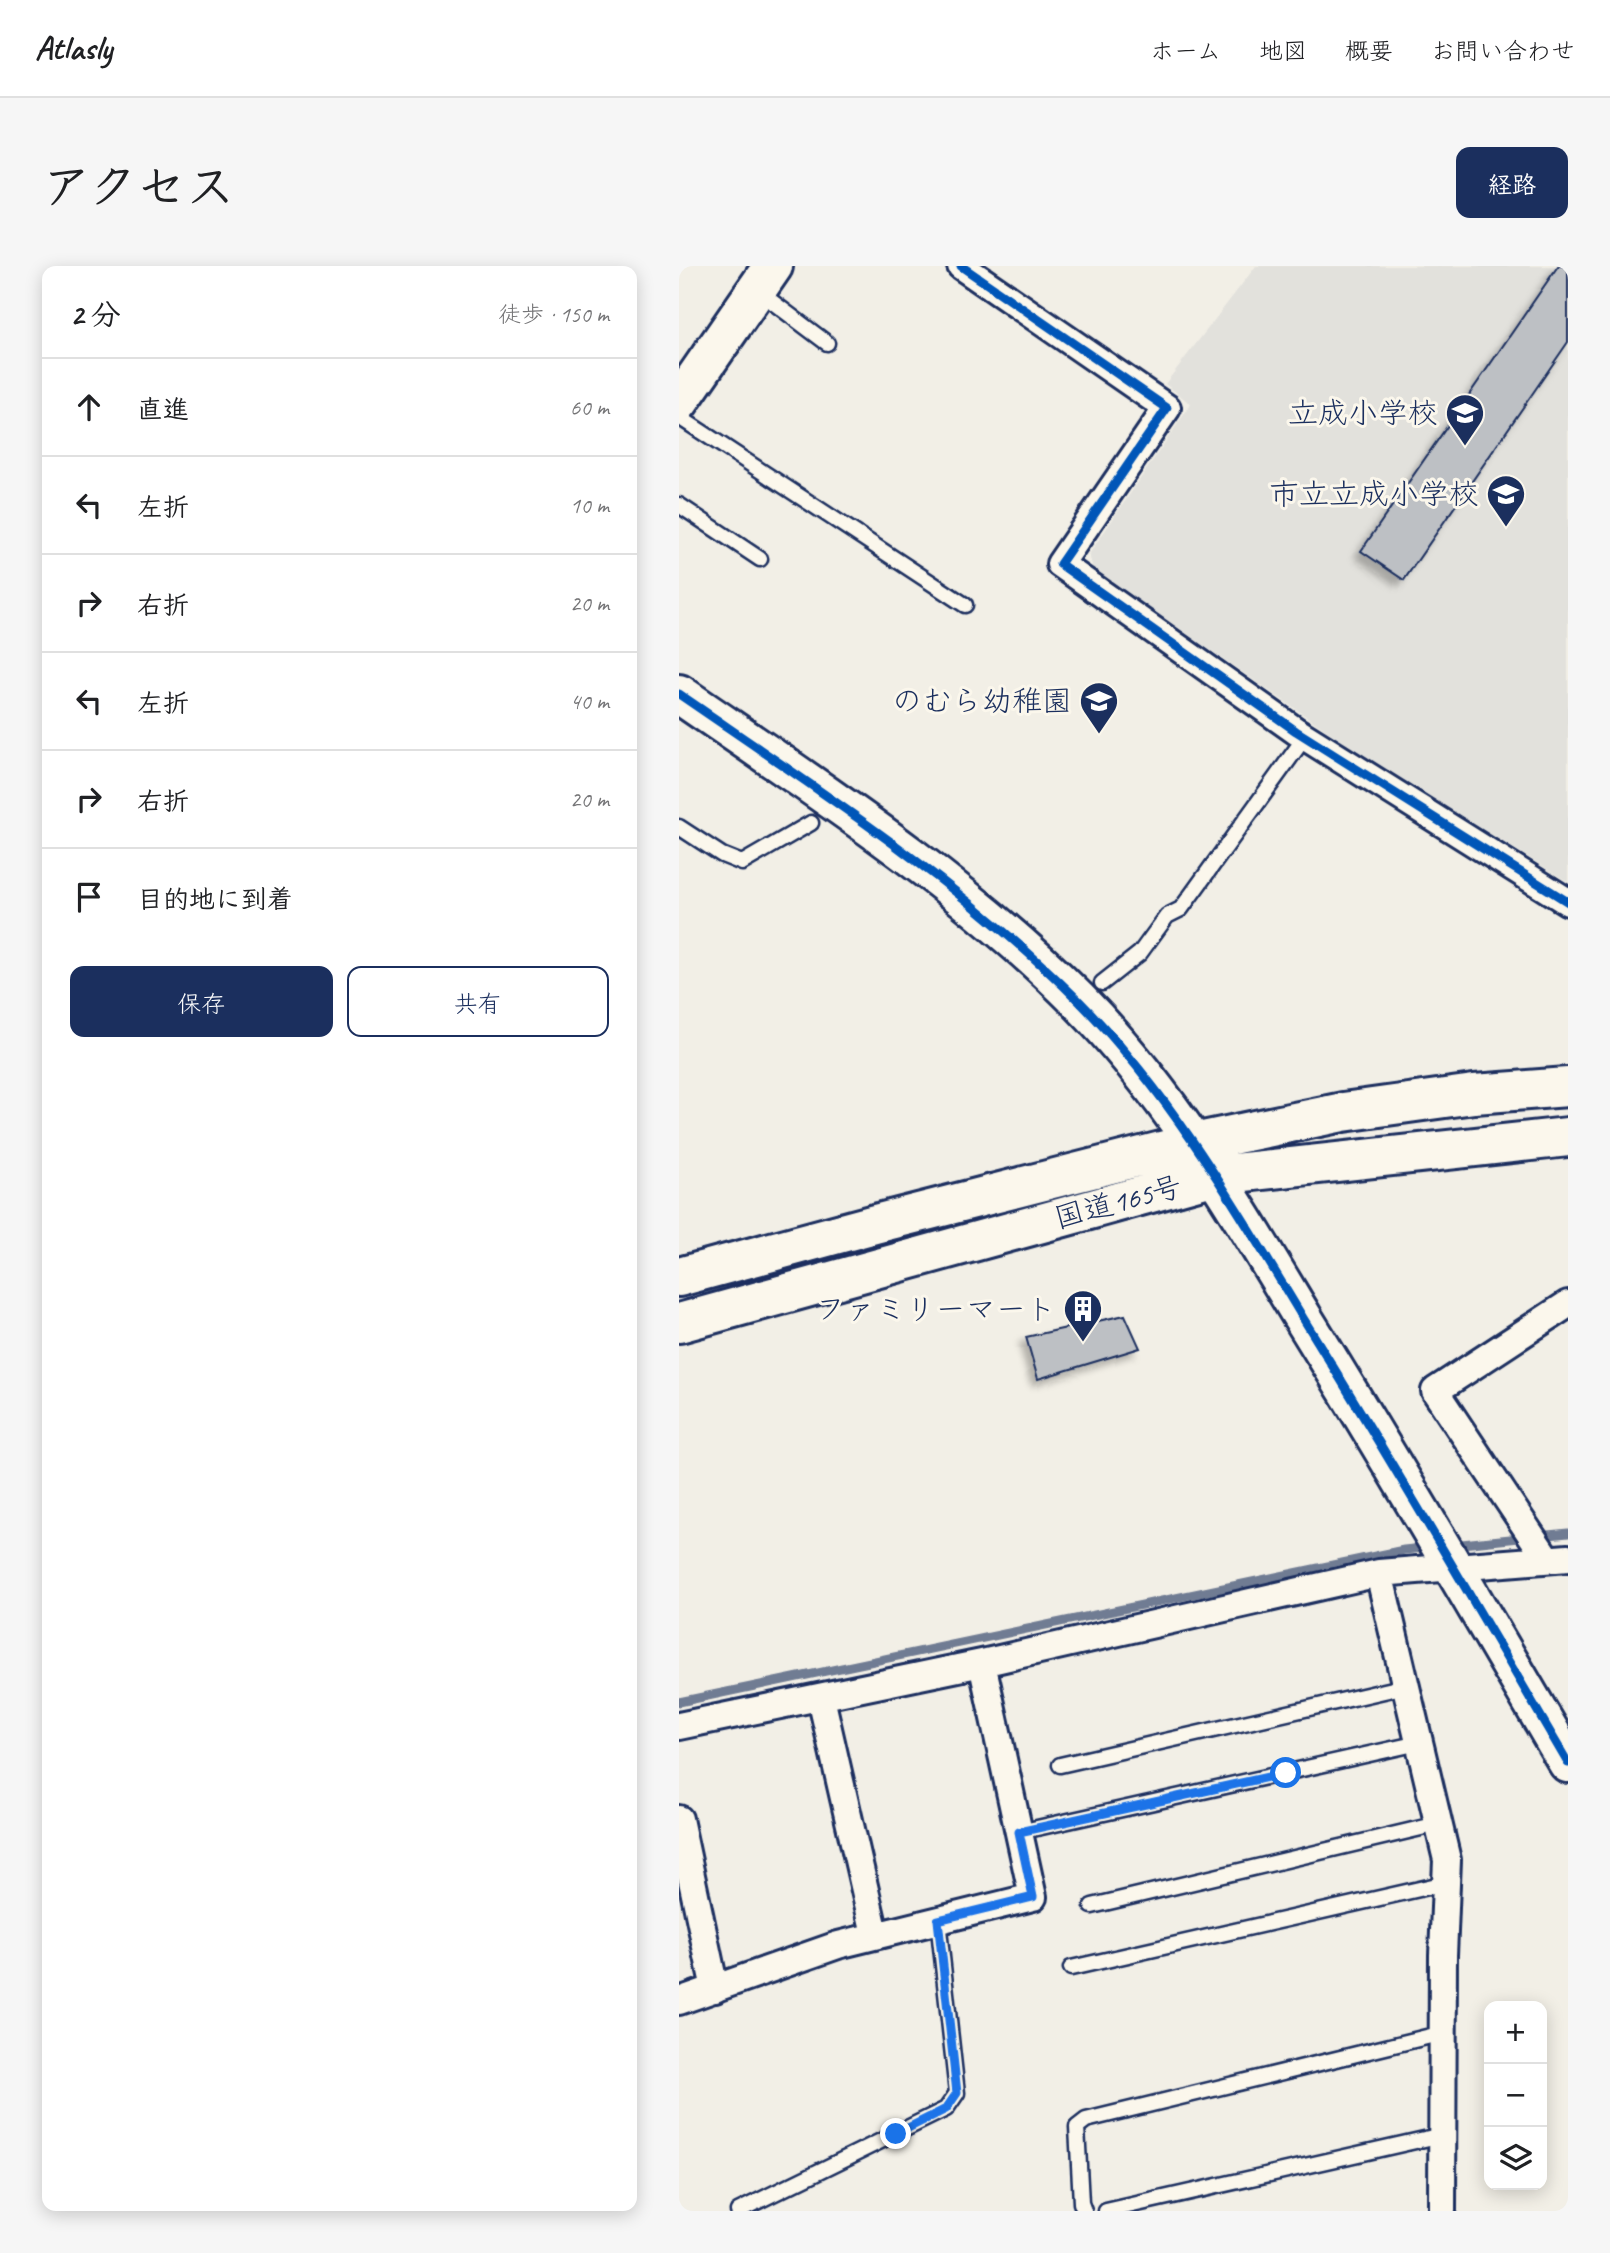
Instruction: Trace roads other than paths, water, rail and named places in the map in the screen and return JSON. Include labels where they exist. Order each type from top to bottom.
[{"type":"main road","points":[[679,402],[765,278]]},
{"type":"main road","points":[[679,694],[927,868],[1020,944],[1080,1003],[1148,1078],[1216,1175],[1369,1425],[1568,1763]]},
{"type":"main road","name":"国道165号","points":[[679,1277],[888,1220],[1193,1143],[1343,1112],[1474,1094],[1568,1087]]},
{"type":"main road","name":"国道165号","points":[[679,1322],[1216,1175],[1568,1137]]},
{"type":"street","points":[[961,266],[1167,408],[1060,564],[1305,737],[1568,902]]},
{"type":"street","points":[[1552,1556],[1524,1525],[1436,1391],[1568,1304]]},
{"type":"street","points":[[679,1726],[982,1663],[1379,1573],[1443,1550],[1552,1556]]},
{"type":"street","points":[[1379,1573],[1447,1860],[1442,2211]]},
{"type":"street","points":[[679,2001],[875,1934],[1033,1897],[982,1663]]},
{"type":"street","points":[[821,1698],[875,1934]]},
{"type":"street","points":[[679,1819],[715,1989]]},
{"type":"lane","points":[[765,278],[827,343]]},
{"type":"lane","points":[[679,417],[964,605]]},
{"type":"lane","points":[[679,505],[760,559]]},
{"type":"lane","points":[[1102,983],[1140,953],[1167,916],[1181,909],[1305,737]]},
{"type":"lane","points":[[679,827],[722,855],[742,863],[811,823]]},
{"type":"lane","points":[[1060,1765],[1406,1686]]},
{"type":"lane","points":[[1019,1832],[1419,1743]]},
{"type":"lane","points":[[1092,1906],[1439,1824]]},
{"type":"lane","points":[[1071,1968],[1446,1883]]},
{"type":"lane","points":[[739,2211],[946,2109],[957,2093],[938,1920]]},
{"type":"lane","points":[[1084,2211],[1081,2203],[1077,2127],[1086,2120],[1443,2033]]},
{"type":"lane","points":[[1105,2211],[1443,2135]]},
{"type":"waterway","points":[[1452,1545],[1568,1533]]},
{"type":"waterway","points":[[679,1702],[1404,1550],[1431,1547]]},
{"type":"place","name":"立成小学校","points":[[1465,447]]},
{"type":"place","name":"市立立成小学校","points":[[1506,528]]},
{"type":"place","name":"のむら幼稚園","points":[[1099,735]]},
{"type":"place","name":"ファミリーマート","points":[[1083,1343]]}]
